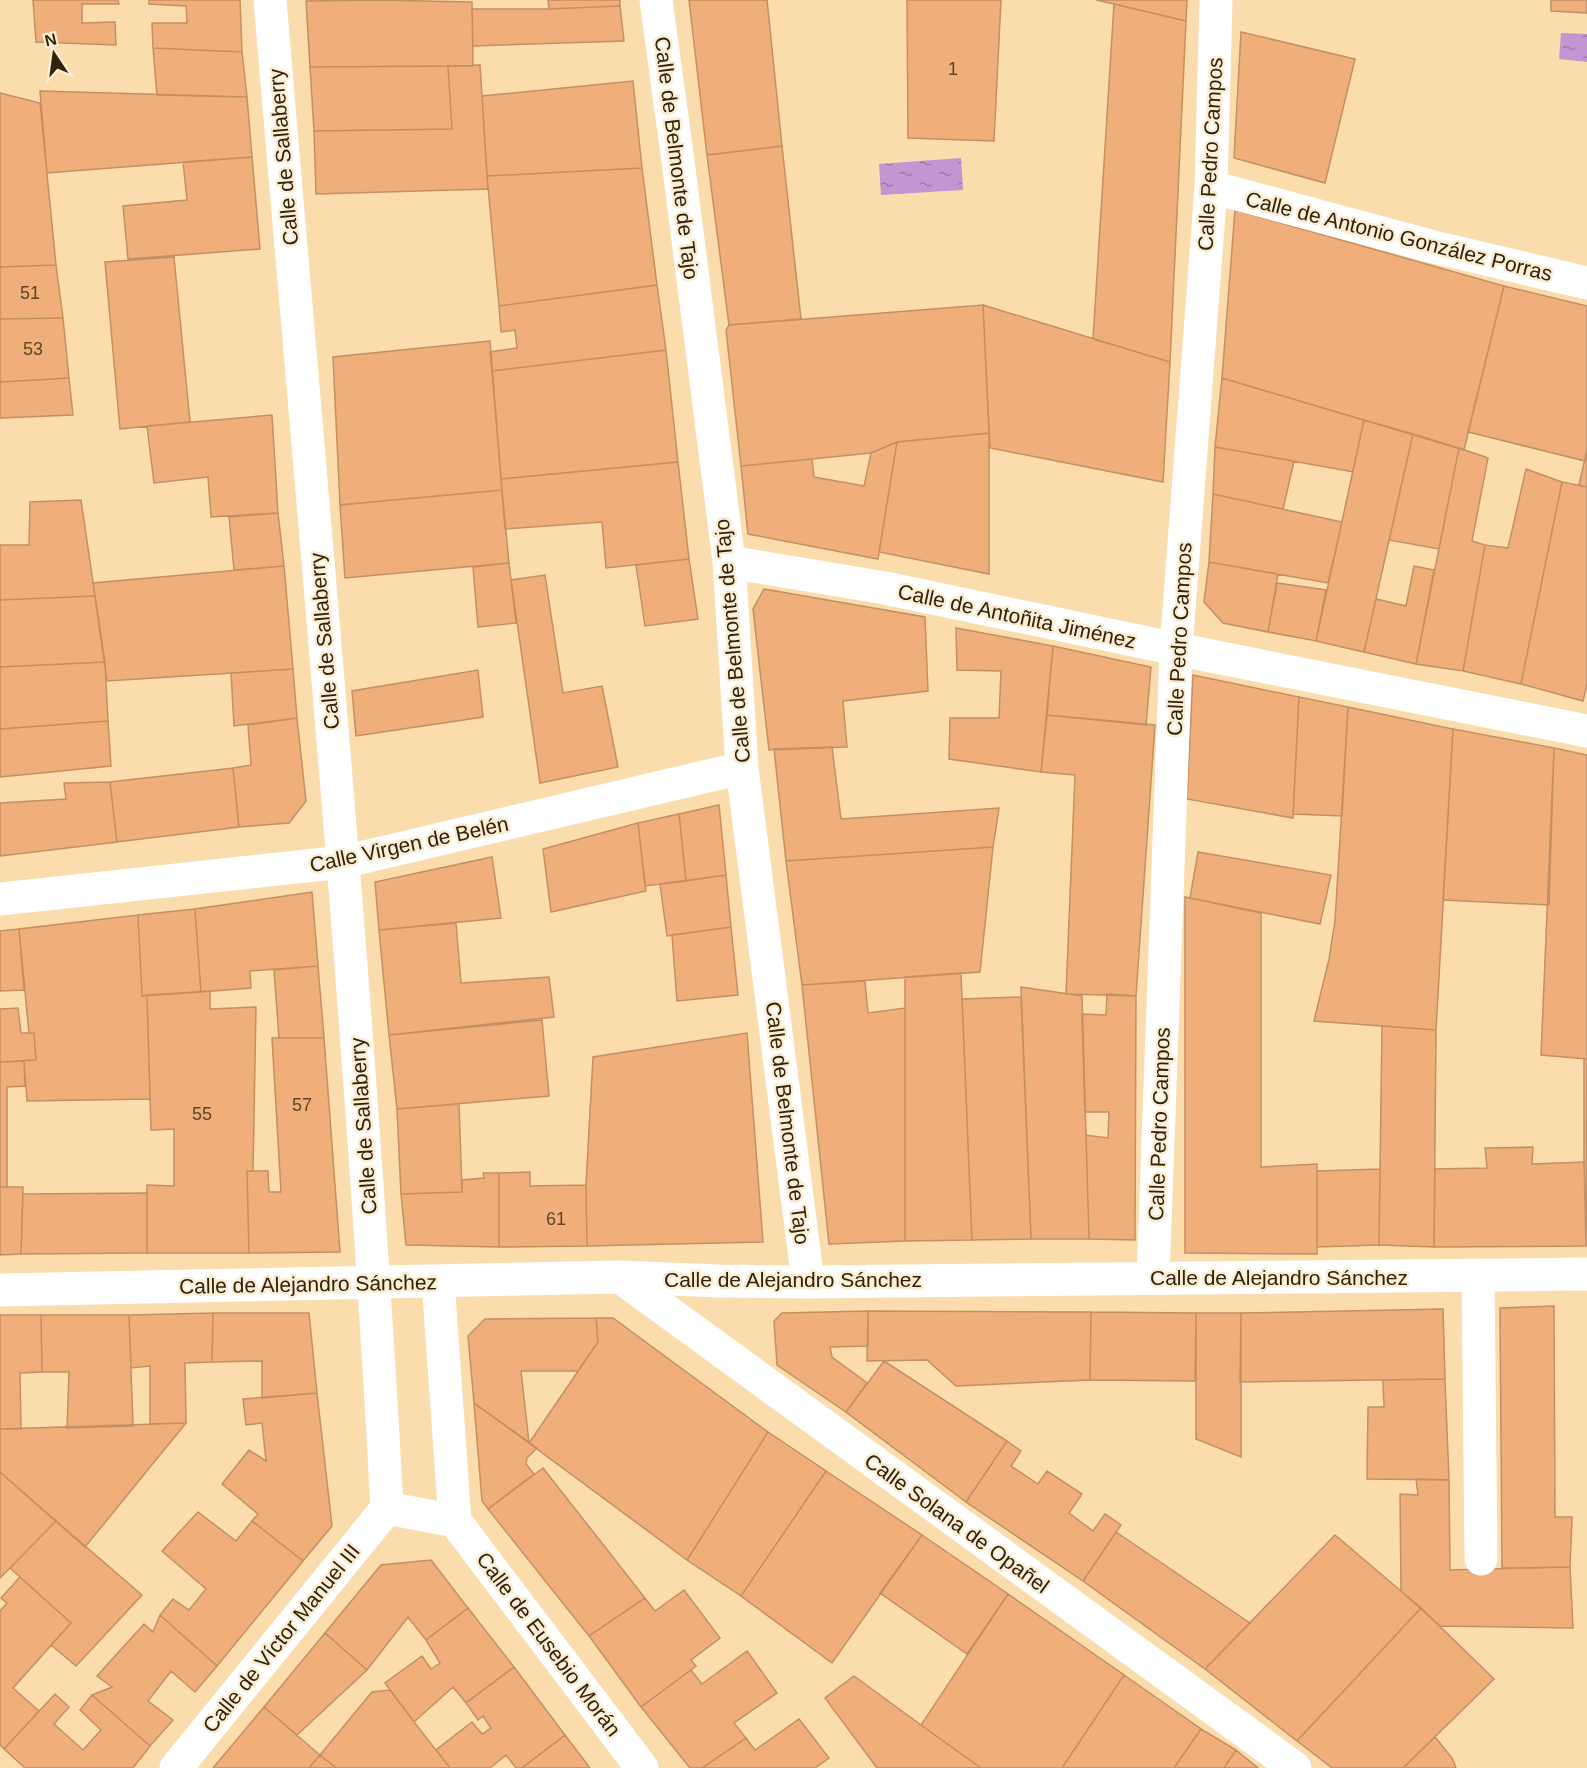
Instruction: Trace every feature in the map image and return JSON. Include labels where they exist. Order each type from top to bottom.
[{"type":"street","name":"Calle de Sallaberry","points":[[270,0],[343,862],[375,1283]]},
{"type":"street","name":"Calle de Belmonte de Tajo","points":[[656,0],[729,562],[742,768],[808,1281]]},
{"type":"street","name":"Calle Pedro Campos","points":[[1153,1278],[1176,649],[1211,187],[1216,0]]},
{"type":"street","name":"Calle de Antonio González Porras","points":[[1211,187],[1434,247],[1587,283]]},
{"type":"street","name":"Calle de Antoñita Jiménez","points":[[729,562],[885,588],[1587,731]]},
{"type":"street","name":"Calle Virgen de Belén","points":[[0,899],[343,862],[742,768]]},
{"type":"street","name":"Calle de Alejandro Sánchez","points":[[0,1290],[620,1277],[720,1281],[808,1281],[1587,1274]]},
{"type":"street","points":[[1478,1276],[1481,1559]]},
{"type":"street","name":"Calle Solana de Opañel","points":[[620,1277],[1295,1768]]},
{"type":"street","points":[[375,1283],[387,1508],[455,1521],[438,1281]]},
{"type":"street","name":"Calle de Víctor Manuel III","points":[[176,1768],[387,1508]]},
{"type":"street","name":"Calle de Eusebio Morán","points":[[455,1521],[642,1768]]},
{"type":"water","points":[[1561,33],[1587,34],[1587,62],[1559,59]]},
{"type":"water","points":[[961,158],[963,190],[881,195],[879,164]]},
{"type":"building","points":[[33,0],[118,0],[119,4],[82,4],[82,23],[115,22],[116,45],[36,42]]},
{"type":"building","points":[[149,0],[240,0],[242,52],[153,48],[152,23],[187,23],[186,6],[149,4]]},
{"type":"building","points":[[548,0],[620,0],[620,6],[549,9]]},
{"type":"building","points":[[689,0],[767,0],[782,146],[707,155]]},
{"type":"building","points":[[907,0],[1001,0],[994,141],[908,138]]},
{"type":"building","points":[[1096,0],[1187,0],[1186,21],[1114,4]]},
{"type":"building","points":[[1551,0],[1587,0],[1587,13],[1551,11]]},
{"type":"building","points":[[306,1],[472,2],[473,66],[310,67]]},
{"type":"building","points":[[1114,4],[1186,21],[1170,362],[1093,339]]},
{"type":"building","points":[[620,6],[624,41],[473,46],[472,9]]},
{"type":"building","points":[[1241,32],[1355,59],[1325,183],[1234,158]]},
{"type":"building","points":[[153,48],[242,52],[247,97],[157,95]]},
{"type":"building","points":[[480,65],[488,189],[316,194],[314,131],[452,129],[448,66]]},
{"type":"building","points":[[448,66],[452,129],[314,131],[310,67]]},
{"type":"building","points":[[633,81],[642,168],[487,176],[482,96]]},
{"type":"building","points":[[40,91],[247,97],[252,157],[47,173]]},
{"type":"building","points":[[0,93],[40,103],[56,265],[0,267]]},
{"type":"building","points":[[782,146],[801,319],[729,325],[707,155]]},
{"type":"building","points":[[252,157],[260,249],[128,259],[123,206],[187,200],[183,162]]},
{"type":"building","points":[[642,168],[657,285],[499,306],[487,176]]},
{"type":"building","points":[[1235,210],[1504,286],[1464,450],[1222,378]]},
{"type":"building","points":[[174,257],[190,422],[120,429],[105,262]]},
{"type":"building","points":[[56,265],[63,318],[0,319],[0,267]]},
{"type":"building","points":[[657,285],[666,350],[492,371],[490,352],[517,348],[515,330],[501,332],[499,306]]},
{"type":"building","points":[[1504,286],[1587,306],[1587,450],[1585,461],[1468,432]]},
{"type":"building","points":[[983,305],[1170,362],[1163,482],[990,448]]},
{"type":"building","points":[[983,305],[989,433],[897,442],[871,453],[741,466],[726,330],[729,325]]},
{"type":"building","points":[[63,318],[69,378],[0,382],[0,319]]},
{"type":"building","points":[[490,341],[502,490],[340,505],[333,357]]},
{"type":"building","points":[[666,350],[678,462],[501,479],[492,371]]},
{"type":"building","points":[[69,378],[73,415],[0,418],[0,382]]},
{"type":"building","points":[[1222,378],[1364,420],[1353,472],[1215,447]]},
{"type":"building","points":[[272,415],[278,513],[211,517],[208,477],[154,483],[147,426]]},
{"type":"building","points":[[1364,420],[1413,434],[1364,652],[1316,641]]},
{"type":"building","points":[[989,433],[989,574],[879,552],[897,442]]},
{"type":"building","points":[[1413,434],[1459,448],[1439,549],[1389,540]]},
{"type":"building","points":[[897,442],[878,559],[748,534],[741,466],[812,459],[814,477],[864,486],[871,453]]},
{"type":"building","points":[[1215,447],[1294,461],[1283,509],[1213,494]]},
{"type":"building","points":[[1459,448],[1488,458],[1472,541],[1485,545],[1463,671],[1416,664]]},
{"type":"building","points":[[1587,450],[1587,487],[1579,485]]},
{"type":"building","points":[[678,462],[689,559],[606,568],[602,522],[505,529],[501,479]]},
{"type":"building","points":[[1526,469],[1562,482],[1521,684],[1463,671],[1485,545],[1508,548]]},
{"type":"building","points":[[1562,482],[1587,487],[1587,684],[1583,701],[1521,684]]},
{"type":"building","points":[[502,490],[509,563],[345,578],[340,505]]},
{"type":"building","points":[[1213,494],[1342,522],[1328,583],[1209,562]]},
{"type":"building","points":[[81,500],[95,596],[0,600],[0,545],[29,545],[30,502]]},
{"type":"building","points":[[278,513],[284,566],[234,570],[229,517]]},
{"type":"building","points":[[689,559],[698,619],[645,626],[636,565]]},
{"type":"building","points":[[1209,562],[1278,574],[1268,632],[1223,623],[1204,602]]},
{"type":"building","points":[[509,563],[516,623],[478,627],[473,567]]},
{"type":"building","points":[[284,566],[293,669],[107,681],[93,583]]},
{"type":"building","points":[[1414,566],[1434,570],[1416,664],[1364,652],[1376,599],[1406,606]]},
{"type":"building","points":[[545,575],[563,693],[602,686],[618,767],[540,783],[511,580]]},
{"type":"building","points":[[1277,583],[1326,590],[1316,641],[1268,632]]},
{"type":"building","points":[[764,589],[925,617],[928,691],[843,701],[847,747],[769,750],[753,609]]},
{"type":"building","points":[[95,596],[105,662],[0,667],[0,600]]},
{"type":"building","points":[[956,628],[1053,646],[1041,772],[949,759],[950,718],[999,718],[1001,671],[957,670]]},
{"type":"building","points":[[1053,646],[1151,667],[1146,725],[1047,715]]},
{"type":"building","points":[[105,662],[108,721],[0,729],[0,667]]},
{"type":"building","points":[[293,669],[297,718],[234,726],[231,673]]},
{"type":"building","points":[[478,670],[483,717],[356,736],[352,691]]},
{"type":"building","points":[[1193,675],[1299,697],[1293,818],[1187,799]]},
{"type":"building","points":[[1299,697],[1348,707],[1342,816],[1293,814]]},
{"type":"building","points":[[1348,707],[1453,729],[1436,1030],[1314,1021],[1329,959],[1335,921]]},
{"type":"building","points":[[1047,715],[1155,725],[1136,996],[1066,994],[1075,775],[1041,772]]},
{"type":"building","points":[[297,718],[306,801],[289,823],[239,827],[233,768],[251,765],[248,725]]},
{"type":"building","points":[[108,721],[111,766],[0,777],[0,729]]},
{"type":"building","points":[[1453,729],[1554,748],[1549,905],[1443,900]]},
{"type":"building","points":[[832,747],[841,819],[999,808],[993,847],[786,861],[774,749]]},
{"type":"building","points":[[1554,748],[1587,755],[1587,1059],[1541,1055]]},
{"type":"building","points":[[233,768],[239,827],[117,842],[110,782]]},
{"type":"building","points":[[110,782],[117,842],[0,856],[0,803],[66,799],[64,783]]},
{"type":"building","points":[[719,805],[726,875],[686,881],[679,814]]},
{"type":"building","points":[[679,814],[686,881],[645,886],[638,823]]},
{"type":"building","points":[[638,823],[646,891],[551,912],[543,849]]},
{"type":"building","points":[[993,847],[980,972],[802,985],[786,861]]},
{"type":"building","points":[[1198,852],[1331,875],[1320,924],[1190,898]]},
{"type":"building","points":[[492,857],[501,918],[379,930],[375,882]]},
{"type":"building","points":[[726,875],[731,927],[667,936],[660,884]]},
{"type":"building","points":[[312,892],[318,966],[250,971],[251,988],[201,992],[195,909]]},
{"type":"building","points":[[1185,897],[1261,913],[1261,1167],[1317,1164],[1317,1254],[1185,1253]]},
{"type":"building","points":[[195,909],[201,992],[142,996],[138,915]]},
{"type":"building","points":[[138,915],[142,996],[147,995],[150,1099],[27,1101],[24,1061],[36,1060],[34,1033],[29,1033],[19,929]]},
{"type":"building","points":[[456,923],[461,983],[549,977],[554,1017],[389,1035],[379,930]]},
{"type":"building","points":[[731,927],[738,995],[677,1001],[672,935]]},
{"type":"building","points":[[19,929],[24,990],[0,991],[0,931]]},
{"type":"building","points":[[318,966],[324,1038],[279,1038],[274,970]]},
{"type":"building","points":[[961,973],[972,1240],[905,1241],[905,977]]},
{"type":"building","points":[[865,981],[868,1013],[905,1008],[905,1241],[829,1244],[802,985]]},
{"type":"building","points":[[1021,987],[1082,996],[1089,1239],[1031,1239]]},
{"type":"building","points":[[210,991],[210,1009],[256,1007],[253,1171],[247,1171],[249,1253],[147,1253],[147,1185],[174,1186],[174,1129],[151,1130],[147,995]]},
{"type":"building","points":[[1107,994],[1136,996],[1135,1240],[1089,1239],[1086,1135],[1108,1138],[1109,1112],[1085,1112],[1082,1014],[1106,1015]]},
{"type":"building","points":[[1021,997],[1031,1239],[972,1240],[962,999]]},
{"type":"building","points":[[18,1008],[21,1033],[34,1033],[36,1060],[0,1062],[0,1009]]},
{"type":"building","points":[[542,1020],[549,1096],[397,1109],[389,1035]]},
{"type":"building","points":[[1382,1026],[1436,1030],[1434,1247],[1379,1245]]},
{"type":"building","points":[[747,1033],[763,1242],[587,1246],[586,1185],[593,1057]]},
{"type":"building","points":[[272,1038],[324,1038],[340,1252],[249,1253],[247,1171],[268,1171],[269,1192],[281,1192]]},
{"type":"building","points":[[1584,1059],[1587,1059],[1586,1246],[1584,1162]]},
{"type":"building","points":[[24,1061],[25,1086],[7,1087],[7,1187],[0,1187],[0,1062]]},
{"type":"building","points":[[459,1104],[462,1192],[401,1194],[397,1109]]},
{"type":"building","points":[[1533,1147],[1532,1164],[1584,1162],[1586,1246],[1434,1247],[1435,1169],[1487,1168],[1485,1148]]},
{"type":"building","points":[[1380,1169],[1379,1245],[1317,1247],[1317,1171]]},
{"type":"building","points":[[530,1172],[530,1186],[586,1185],[587,1246],[499,1247],[499,1173]]},
{"type":"building","points":[[483,1173],[499,1173],[499,1247],[406,1245],[401,1194],[462,1192],[462,1180],[484,1178]]},
{"type":"building","points":[[0,1187],[23,1187],[21,1254],[0,1255]]},
{"type":"building","points":[[147,1193],[147,1253],[21,1254],[23,1194]]},
{"type":"building","points":[[1554,1306],[1555,1517],[1572,1517],[1570,1567],[1502,1568],[1500,1308]]},
{"type":"building","points":[[1443,1309],[1445,1379],[1240,1382],[1241,1313]]},
{"type":"building","points":[[868,1311],[1091,1312],[1090,1380],[956,1386],[927,1360],[867,1361]]},
{"type":"building","points":[[868,1311],[868,1346],[830,1347],[832,1357],[867,1383],[846,1412],[777,1365],[774,1321],[782,1313]]},
{"type":"building","points":[[1091,1312],[1196,1313],[1195,1381],[1090,1380]]},
{"type":"building","points":[[213,1313],[309,1313],[317,1393],[262,1398],[262,1361],[212,1362]]},
{"type":"building","points":[[213,1313],[212,1362],[185,1363],[186,1423],[150,1424],[150,1366],[131,1368],[129,1315]]},
{"type":"building","points":[[1196,1313],[1241,1313],[1241,1457],[1196,1439]]},
{"type":"building","points":[[0,1315],[41,1315],[42,1372],[20,1373],[21,1429],[0,1429]]},
{"type":"building","points":[[41,1315],[129,1315],[133,1426],[67,1428],[69,1372],[42,1372]]},
{"type":"building","points":[[596,1318],[613,1318],[768,1432],[687,1560],[529,1443],[598,1342]]},
{"type":"building","points":[[596,1318],[598,1342],[578,1371],[521,1371],[529,1443],[474,1403],[468,1336],[485,1319]]},
{"type":"building","points":[[884,1361],[1007,1441],[966,1502],[846,1412]]},
{"type":"building","points":[[1445,1379],[1449,1480],[1367,1479],[1368,1407],[1384,1407],[1383,1380]]},
{"type":"building","points":[[317,1393],[332,1526],[303,1561],[252,1521],[258,1514],[222,1484],[249,1450],[266,1461],[262,1423],[246,1425],[243,1399]]},
{"type":"building","points":[[474,1403],[537,1448],[527,1458],[526,1464],[534,1474],[488,1509],[482,1501]]},
{"type":"building","points":[[186,1423],[85,1547],[0,1472],[0,1429]]},
{"type":"building","points":[[768,1432],[826,1471],[741,1596],[687,1560]]},
{"type":"building","points":[[1007,1441],[1021,1451],[1011,1466],[1038,1484],[1047,1471],[1082,1494],[1069,1513],[1093,1531],[1105,1514],[1121,1525],[1083,1581],[966,1502]]},
{"type":"building","points":[[543,1468],[645,1598],[589,1636],[488,1509]]},
{"type":"building","points":[[826,1471],[922,1535],[832,1663],[741,1596]]},
{"type":"building","points":[[0,1472],[56,1521],[0,1578]]},
{"type":"building","points":[[1416,1479],[1449,1480],[1450,1570],[1570,1567],[1573,1628],[1440,1626],[1401,1591],[1400,1494],[1418,1495]]},
{"type":"building","points":[[198,1512],[236,1541],[252,1521],[303,1561],[217,1666],[160,1615],[173,1599],[189,1610],[206,1589],[162,1551]]},
{"type":"building","points":[[56,1521],[142,1595],[76,1666],[51,1645],[71,1623],[10,1568]]},
{"type":"building","points":[[1116,1532],[1250,1623],[1205,1669],[1083,1581]]},
{"type":"building","points":[[922,1535],[1008,1594],[967,1654],[880,1593]]},
{"type":"building","points":[[1335,1535],[1421,1608],[1297,1741],[1205,1669]]},
{"type":"building","points":[[431,1560],[468,1608],[426,1640],[408,1617],[367,1670],[325,1633],[381,1565]]},
{"type":"building","points":[[20,1577],[71,1623],[13,1688],[39,1711],[4,1749],[0,1745],[0,1611],[7,1603],[1,1598]]},
{"type":"building","points":[[684,1590],[720,1638],[691,1660],[696,1666],[641,1707],[589,1636],[645,1598],[655,1611]]},
{"type":"building","points":[[1008,1594],[1124,1675],[1062,1768],[981,1768],[921,1725]]},
{"type":"building","points":[[468,1608],[514,1667],[466,1703],[453,1687],[414,1722],[385,1683],[422,1656],[431,1669],[440,1663],[426,1640]]},
{"type":"building","points":[[1421,1608],[1494,1679],[1403,1768],[1332,1768],[1297,1741]]},
{"type":"building","points":[[160,1615],[217,1666],[195,1692],[171,1671],[148,1701],[173,1720],[150,1746],[92,1695],[112,1687],[97,1676],[144,1624],[153,1632]]},
{"type":"building","points":[[325,1633],[367,1670],[297,1735],[264,1707]]},
{"type":"building","points":[[747,1651],[777,1693],[734,1723],[746,1738],[702,1768],[690,1768],[641,1707],[691,1670],[702,1684]]},
{"type":"building","points":[[514,1667],[565,1735],[522,1768],[516,1768],[506,1755],[490,1768],[450,1768],[436,1750],[472,1722],[482,1734],[491,1728],[483,1716],[478,1720],[466,1703]]},
{"type":"building","points":[[1124,1675],[1201,1729],[1174,1768],[1062,1768]]},
{"type":"building","points":[[854,1676],[981,1768],[877,1768],[825,1698]]},
{"type":"building","points":[[390,1690],[450,1768],[336,1768],[320,1755],[372,1692]]},
{"type":"building","points":[[55,1694],[69,1707],[54,1724],[83,1750],[101,1730],[80,1710],[92,1695],[150,1746],[133,1768],[25,1768],[4,1749]]},
{"type":"building","points":[[264,1707],[320,1755],[309,1768],[213,1768]]},
{"type":"building","points":[[799,1719],[829,1758],[815,1768],[702,1768],[746,1738],[755,1750]]},
{"type":"building","points":[[1201,1729],[1236,1750],[1224,1768],[1174,1768]]},
{"type":"building","points":[[565,1735],[590,1768],[522,1768]]},
{"type":"building","points":[[1435,1737],[1452,1758],[1456,1768],[1403,1768]]},
{"type":"building","points":[[1236,1750],[1258,1768],[1224,1768]]},
{"type":"building","points":[[320,1755],[336,1768],[309,1768]]}]
